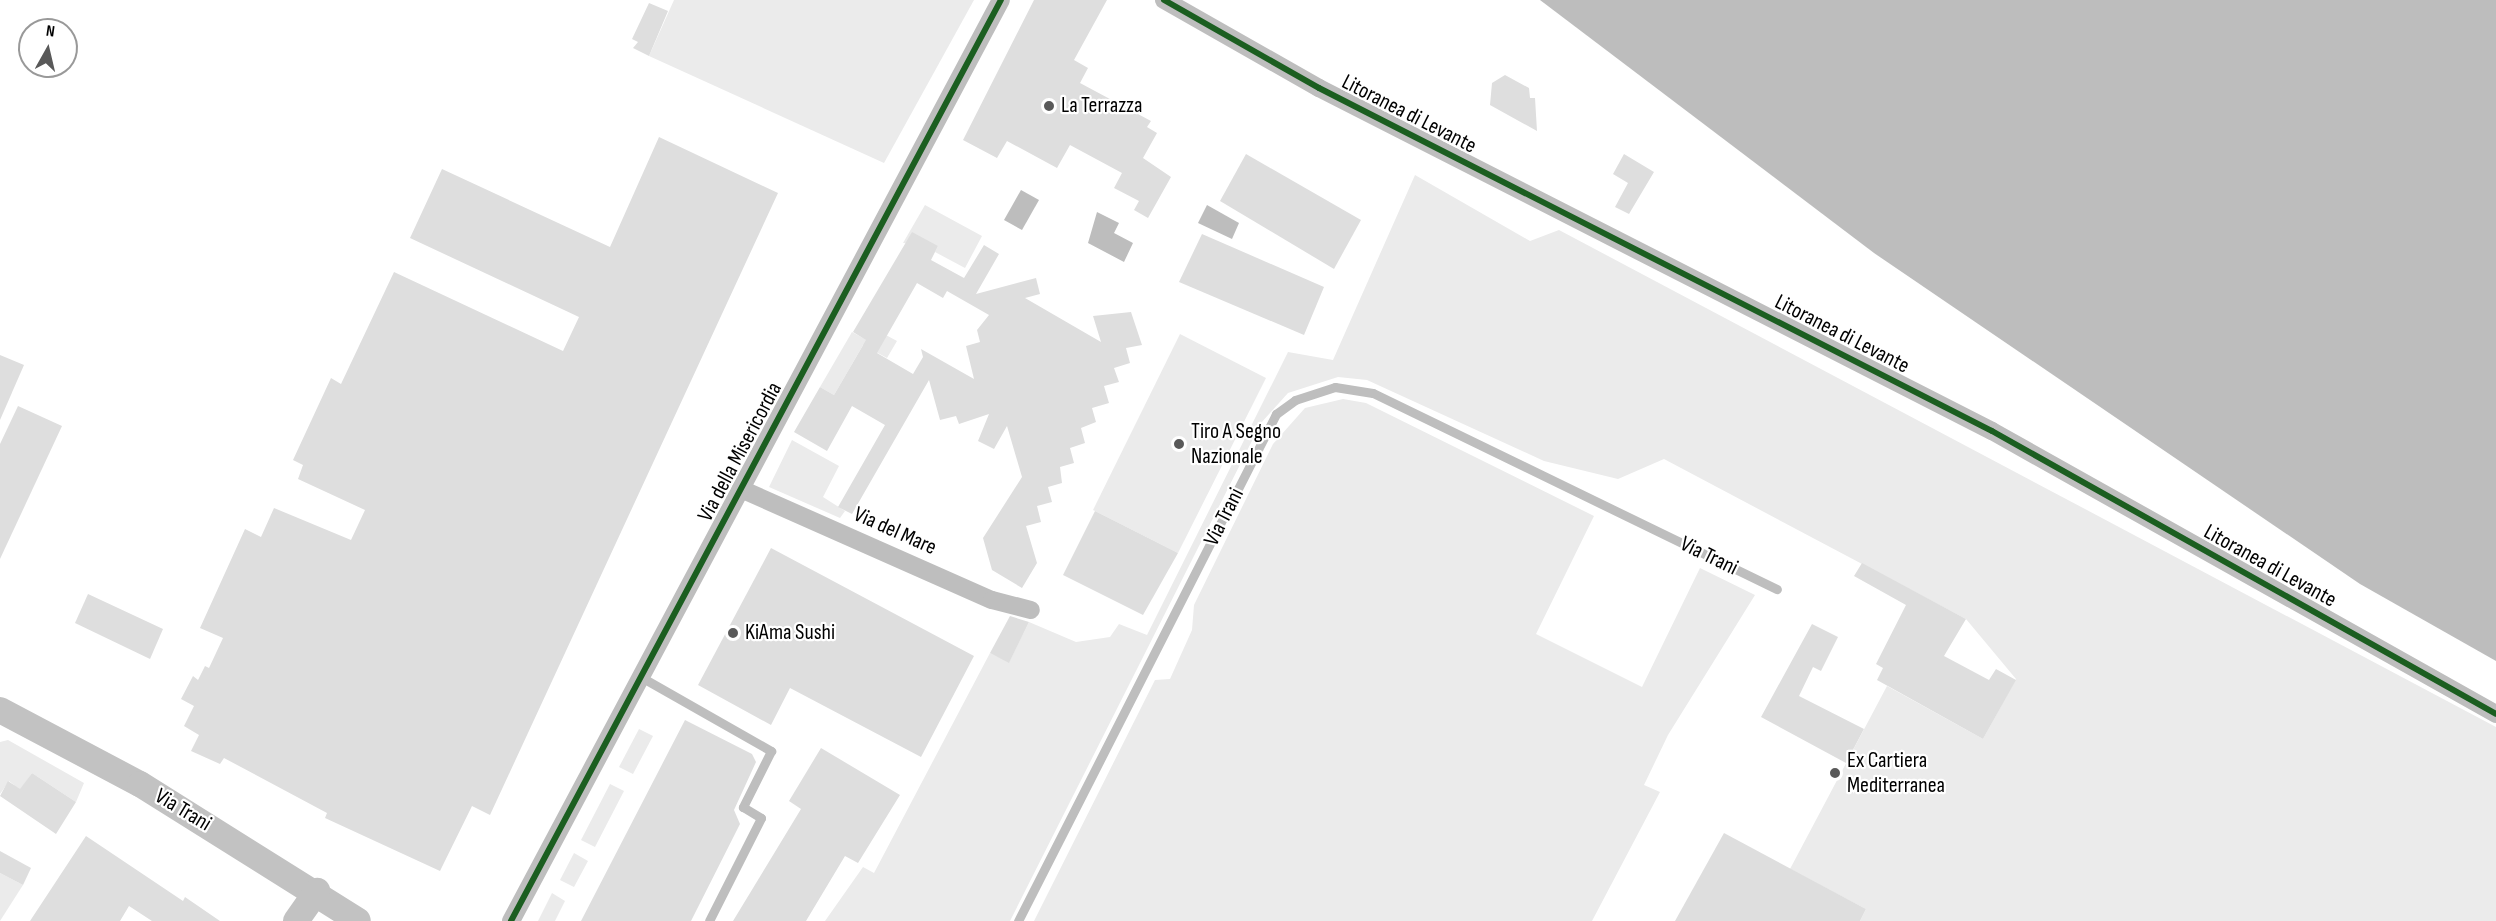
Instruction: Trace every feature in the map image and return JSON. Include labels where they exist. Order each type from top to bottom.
[{"type":"main road","name":"Via Trani","points":[[0,710],[140,784],[317,891],[358,921]]},
{"type":"main road","points":[[296,921],[317,891]]},
{"type":"street","name":"Via della Misericordia","points":[[511,921],[1001,0]]},
{"type":"street","name":"Litoranea di Levante","points":[[1164,0],[1319,88],[1992,430],[2496,714]]},
{"type":"street","name":"Via del Mare","points":[[741,489],[992,600],[1031,610]]},
{"type":"lane","name":"Via Trani","points":[[1018,921],[1276,414],[1295,400],[1335,387],[1372,393],[1777,589]]},
{"type":"lane","points":[[641,677],[771,751],[743,807],[761,818],[709,921]]},
{"type":"shaded area","points":[[674,0],[974,0],[884,163],[649,56]]},
{"type":"shaded area","points":[[1540,0],[2496,0],[2496,661],[2360,584],[1874,253]]},
{"type":"shaded area","points":[[1415,175],[1530,241],[1559,230],[2496,727],[2496,921],[1860,921],[1866,909],[1790,869],[1887,686],[1983,739],[2016,679],[1966,619],[1664,459],[1618,479],[1544,461],[1367,380],[1338,377],[1288,393],[1261,423],[1010,921],[825,921],[863,867],[874,873],[990,653],[1009,662],[1029,622],[1076,642],[1110,637],[1119,624],[1147,635],[1288,352],[1333,360]]},
{"type":"shaded area","points":[[1021,190],[1039,200],[1022,230],[1004,220]]},
{"type":"shaded area","points":[[925,205],[982,236],[965,268],[935,252],[938,246],[903,243]]},
{"type":"shaded area","points":[[1207,205],[1239,223],[1232,239],[1198,223]]},
{"type":"shaded area","points":[[1097,212],[1119,223],[1114,233],[1133,243],[1124,262],[1088,243]]},
{"type":"shaded area","points":[[852,332],[876,345],[884,334],[897,341],[887,358],[863,345],[834,395],[820,387]]},
{"type":"shaded area","name":"Tiro A Segno Nazionale","points":[[1180,334],[1266,378],[1178,553],[1093,510]]},
{"type":"shaded area","points":[[1343,399],[1366,403],[1594,516],[1536,634],[1642,687],[1700,568],[1755,595],[1668,735],[1644,785],[1660,792],[1592,921],[1034,921],[1155,680],[1170,679],[1192,630],[1194,605],[1273,444],[1305,408]]},
{"type":"shaded area","points":[[792,440],[839,466],[823,497],[845,511],[840,518],[769,487]]},
{"type":"shaded area","points":[[639,729],[653,736],[633,774],[619,767]]},
{"type":"shaded area","points":[[8,740],[84,783],[76,802],[32,773],[13,800],[14,785],[9,781],[0,794],[0,742]]},
{"type":"shaded area","points":[[610,784],[624,791],[595,847],[581,840]]},
{"type":"shaded area","points":[[574,853],[588,861],[574,887],[560,880]]},
{"type":"shaded area","points":[[0,873],[23,885],[0,921]]},
{"type":"shaded area","points":[[552,893],[565,901],[555,921],[538,921]]},
{"type":"building","name":"La Terrazza","points":[[1034,0],[1107,0],[1074,60],[1088,68],[1080,83],[1151,121],[1147,127],[1157,133],[1143,158],[1171,177],[1148,218],[1134,210],[1139,201],[1114,188],[1122,173],[1070,145],[1057,168],[1007,141],[997,158],[963,140]]},
{"type":"building","points":[[649,3],[668,11],[649,56],[633,48],[638,42],[632,39]]},
{"type":"building","points":[[1505,75],[1529,88],[1530,98],[1535,98],[1537,131],[1490,105],[1492,83]]},
{"type":"building","points":[[659,137],[778,193],[490,815],[472,806],[440,871],[325,818],[327,813],[224,758],[220,764],[191,751],[199,735],[184,726],[194,706],[181,699],[193,676],[198,680],[205,666],[209,668],[223,638],[200,628],[245,529],[261,537],[274,508],[351,540],[365,510],[298,479],[303,465],[293,460],[331,378],[341,384],[394,272],[563,351],[579,317],[410,238],[442,169],[610,247]]},
{"type":"building","points":[[1246,154],[1361,220],[1334,269],[1220,201]]},
{"type":"building","points":[[1624,154],[1654,172],[1629,214],[1615,207],[1628,183],[1613,174]]},
{"type":"building","points":[[912,232],[938,246],[931,260],[964,278],[984,245],[999,254],[976,294],[1036,278],[1040,294],[1025,298],[1101,342],[1093,316],[1131,312],[1142,345],[1126,348],[1130,363],[1114,368],[1119,382],[1104,386],[1109,403],[1092,408],[1096,422],[1081,428],[1085,443],[1070,448],[1074,463],[1060,467],[1062,483],[1048,487],[1052,502],[1037,506],[1041,522],[1026,526],[1037,563],[1022,588],[992,570],[983,538],[1022,477],[1007,426],[994,449],[978,441],[989,414],[959,424],[956,416],[940,420],[929,380],[852,514],[838,507],[885,425],[852,406],[827,451],[794,432],[820,387],[834,395],[866,340],[853,332]],"holes":[[[917,283],[943,298],[947,291],[989,315],[977,330],[980,342],[966,346],[974,379],[921,349],[923,357],[913,374],[877,353]]]},
{"type":"building","points":[[1202,234],[1324,287],[1304,335],[1179,282]]},
{"type":"building","points":[[0,355],[24,365],[0,420]]},
{"type":"building","points":[[18,406],[62,426],[0,559],[0,444]]},
{"type":"building","points":[[1095,511],[1178,553],[1143,615],[1063,575]]},
{"type":"building","points":[[771,548],[974,656],[921,757],[790,688],[771,725],[698,685]]},
{"type":"building","points":[[1862,563],[1966,619],[1944,656],[1989,680],[1996,669],[2016,680],[1983,739],[1877,680],[1883,668],[1876,664],[1906,605],[1854,576]]},
{"type":"building","points":[[88,594],[163,629],[150,659],[75,623]]},
{"type":"building","points":[[1010,616],[1029,622],[1009,663],[990,653]]},
{"type":"building","points":[[1812,624],[1838,637],[1821,671],[1813,667],[1799,696],[1864,729],[1846,763],[1761,717]]},
{"type":"building","points":[[685,720],[752,754],[756,762],[734,810],[740,824],[691,921],[581,921]]},
{"type":"building","points":[[821,748],[900,795],[858,863],[845,856],[806,921],[733,921],[801,809],[789,801]]},
{"type":"building","points":[[32,773],[76,802],[56,834],[0,796],[8,781],[20,789]]},
{"type":"building","points":[[1724,833],[1866,909],[1860,921],[1675,921]]},
{"type":"building","points":[[86,836],[183,901],[185,897],[220,921],[152,921],[129,906],[120,921],[30,921]]},
{"type":"building","points":[[0,851],[31,868],[23,885],[0,873]]},
{"type":"cycle path","points":[[511,921],[1001,0]]},
{"type":"cycle path","points":[[1164,0],[1319,88],[1992,431],[2496,714]]},
{"type":"place","name":"La Terrazza","points":[[1049,106]]},
{"type":"place","name":"Tiro A Segno Nazionale","points":[[1179,444]]},
{"type":"place","name":"KiAma Sushi","points":[[733,633]]},
{"type":"place","name":"Ex Cartiera Mediterranea","points":[[1835,773]]}]
